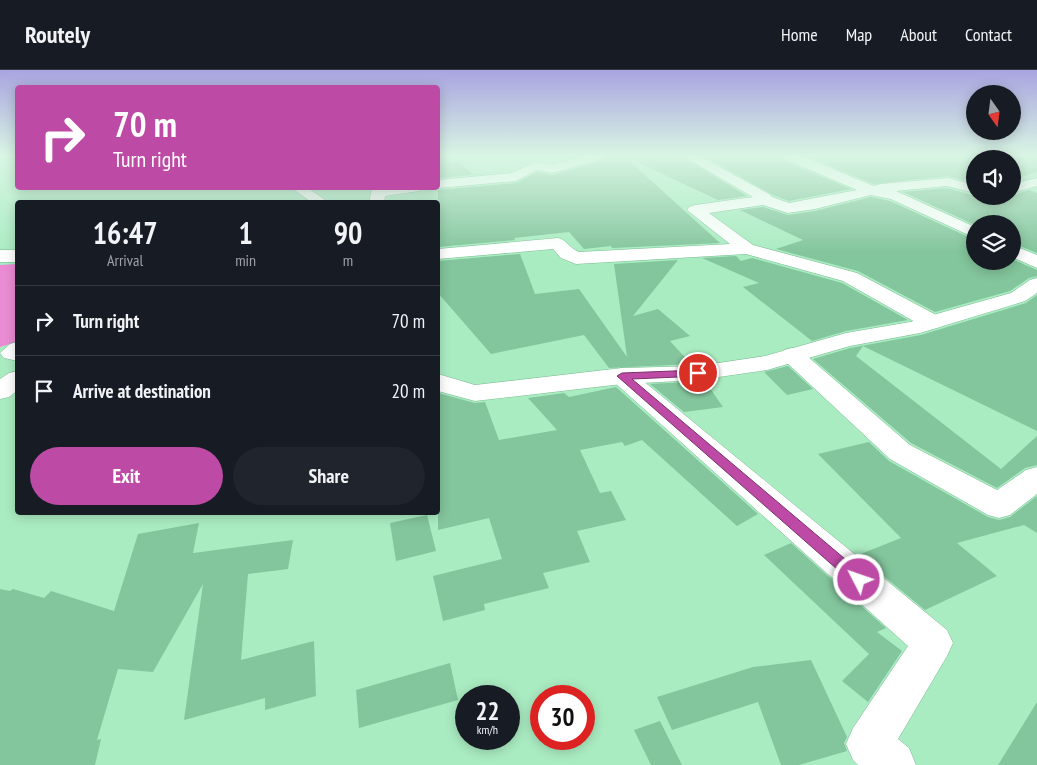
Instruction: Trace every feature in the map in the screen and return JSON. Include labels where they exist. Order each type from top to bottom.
[{"type":"street","points":[[748,188],[764,197],[764,200]]},
{"type":"street","points":[[865,188],[880,194],[894,195],[966,229]]},
{"type":"street","points":[[747,249],[695,210],[764,200],[780,207],[788,208],[814,204],[869,190],[884,188]]},
{"type":"street","points":[[302,190],[317,200]]},
{"type":"street","points":[[377,200],[377,193],[399,190]]},
{"type":"street","points":[[440,254],[558,242],[567,254],[576,258],[747,249],[850,277],[932,322]]},
{"type":"street","points":[[1021,254],[1037,262]]},
{"type":"street","points":[[0,256],[15,256]]},
{"type":"street","points":[[440,383],[451,388],[475,392],[622,376],[698,373],[767,363],[846,340],[912,328],[1018,296],[1037,284]]},
{"type":"street","points":[[792,355],[900,452],[999,506],[1037,478]]},
{"type":"street","points":[[622,376],[933,643],[869,744],[892,765]]},
{"type":"street","points":[[0,391],[15,380]]},
{"type":"shaded area","points":[[15,264],[15,343],[0,347],[0,265]]},
{"type":"building","points":[[660,188],[720,243],[612,248],[611,246],[584,249],[569,232],[514,238],[515,240],[440,247],[440,200],[438,200],[438,190]]},
{"type":"building","points":[[693,188],[735,188],[747,196],[718,200]]},
{"type":"building","points":[[761,188],[851,189],[789,201]]},
{"type":"building","points":[[949,188],[966,193],[966,205],[1021,205],[1021,193],[1029,190],[1037,193],[1037,253],[1021,247],[1021,215],[966,215],[966,221],[903,192]]},
{"type":"building","points":[[871,197],[890,201],[966,236],[966,270],[1021,270],[1021,263],[1037,270],[1037,276],[1029,278],[1010,291],[935,312],[858,271],[776,249],[803,240],[740,210],[763,207],[788,215],[815,211]]},
{"type":"building","points":[[520,254],[535,294],[579,289],[627,357],[614,264],[678,260],[633,316],[658,309],[690,336],[670,341],[691,364],[609,368],[584,335],[491,354],[440,295],[440,261]]},
{"type":"building","points":[[736,256],[741,261],[752,258],[842,283],[908,320],[846,331],[812,341],[743,287],[759,283],[702,258]]},
{"type":"building","points":[[1037,295],[1037,431],[863,346],[856,356],[1001,469],[1037,436],[1037,465],[1025,468],[997,488],[911,443],[813,359],[850,348],[921,335],[1026,303]]},
{"type":"building","points":[[788,366],[813,389],[787,395],[764,372]]},
{"type":"building","points":[[705,381],[723,407],[684,412],[650,384]]},
{"type":"building","points":[[616,387],[758,514],[737,526],[642,440],[625,446],[622,442],[580,450],[600,493],[611,491],[626,520],[577,531],[590,562],[543,573],[549,588],[484,604],[485,610],[443,621],[433,576],[502,559],[489,518],[438,530],[438,515],[440,515],[440,394],[475,403],[485,402],[499,440],[557,430],[528,398],[564,393],[569,397]]},
{"type":"building","points":[[869,442],[889,461],[988,517],[999,520],[1010,517],[1037,496],[1037,533],[1024,525],[957,543],[997,576],[925,610],[858,555],[901,538],[818,454]]},
{"type":"building","points":[[427,515],[436,551],[396,561],[390,523]]},
{"type":"building","points":[[199,523],[193,553],[293,540],[288,569],[248,574],[241,660],[314,641],[316,696],[265,710],[265,698],[184,720],[203,584],[153,672],[118,669],[97,740],[101,739],[95,765],[0,765],[0,589],[10,591],[13,589],[44,598],[51,591],[114,611],[138,534]]},
{"type":"building","points":[[791,543],[886,628],[877,632],[902,651],[868,702],[842,681],[869,654],[764,555]]},
{"type":"building","points":[[811,660],[847,737],[844,743],[847,751],[799,765],[781,765],[758,702],[672,730],[657,697],[753,667]]},
{"type":"building","points":[[450,663],[455,686],[455,701],[359,728],[356,690]]},
{"type":"building","points":[[1037,702],[1037,765],[998,765]]},
{"type":"building","points":[[660,721],[682,765],[651,765],[634,730]]},
{"type":"route","points":[[698,373],[622,376],[859,580]]}]
